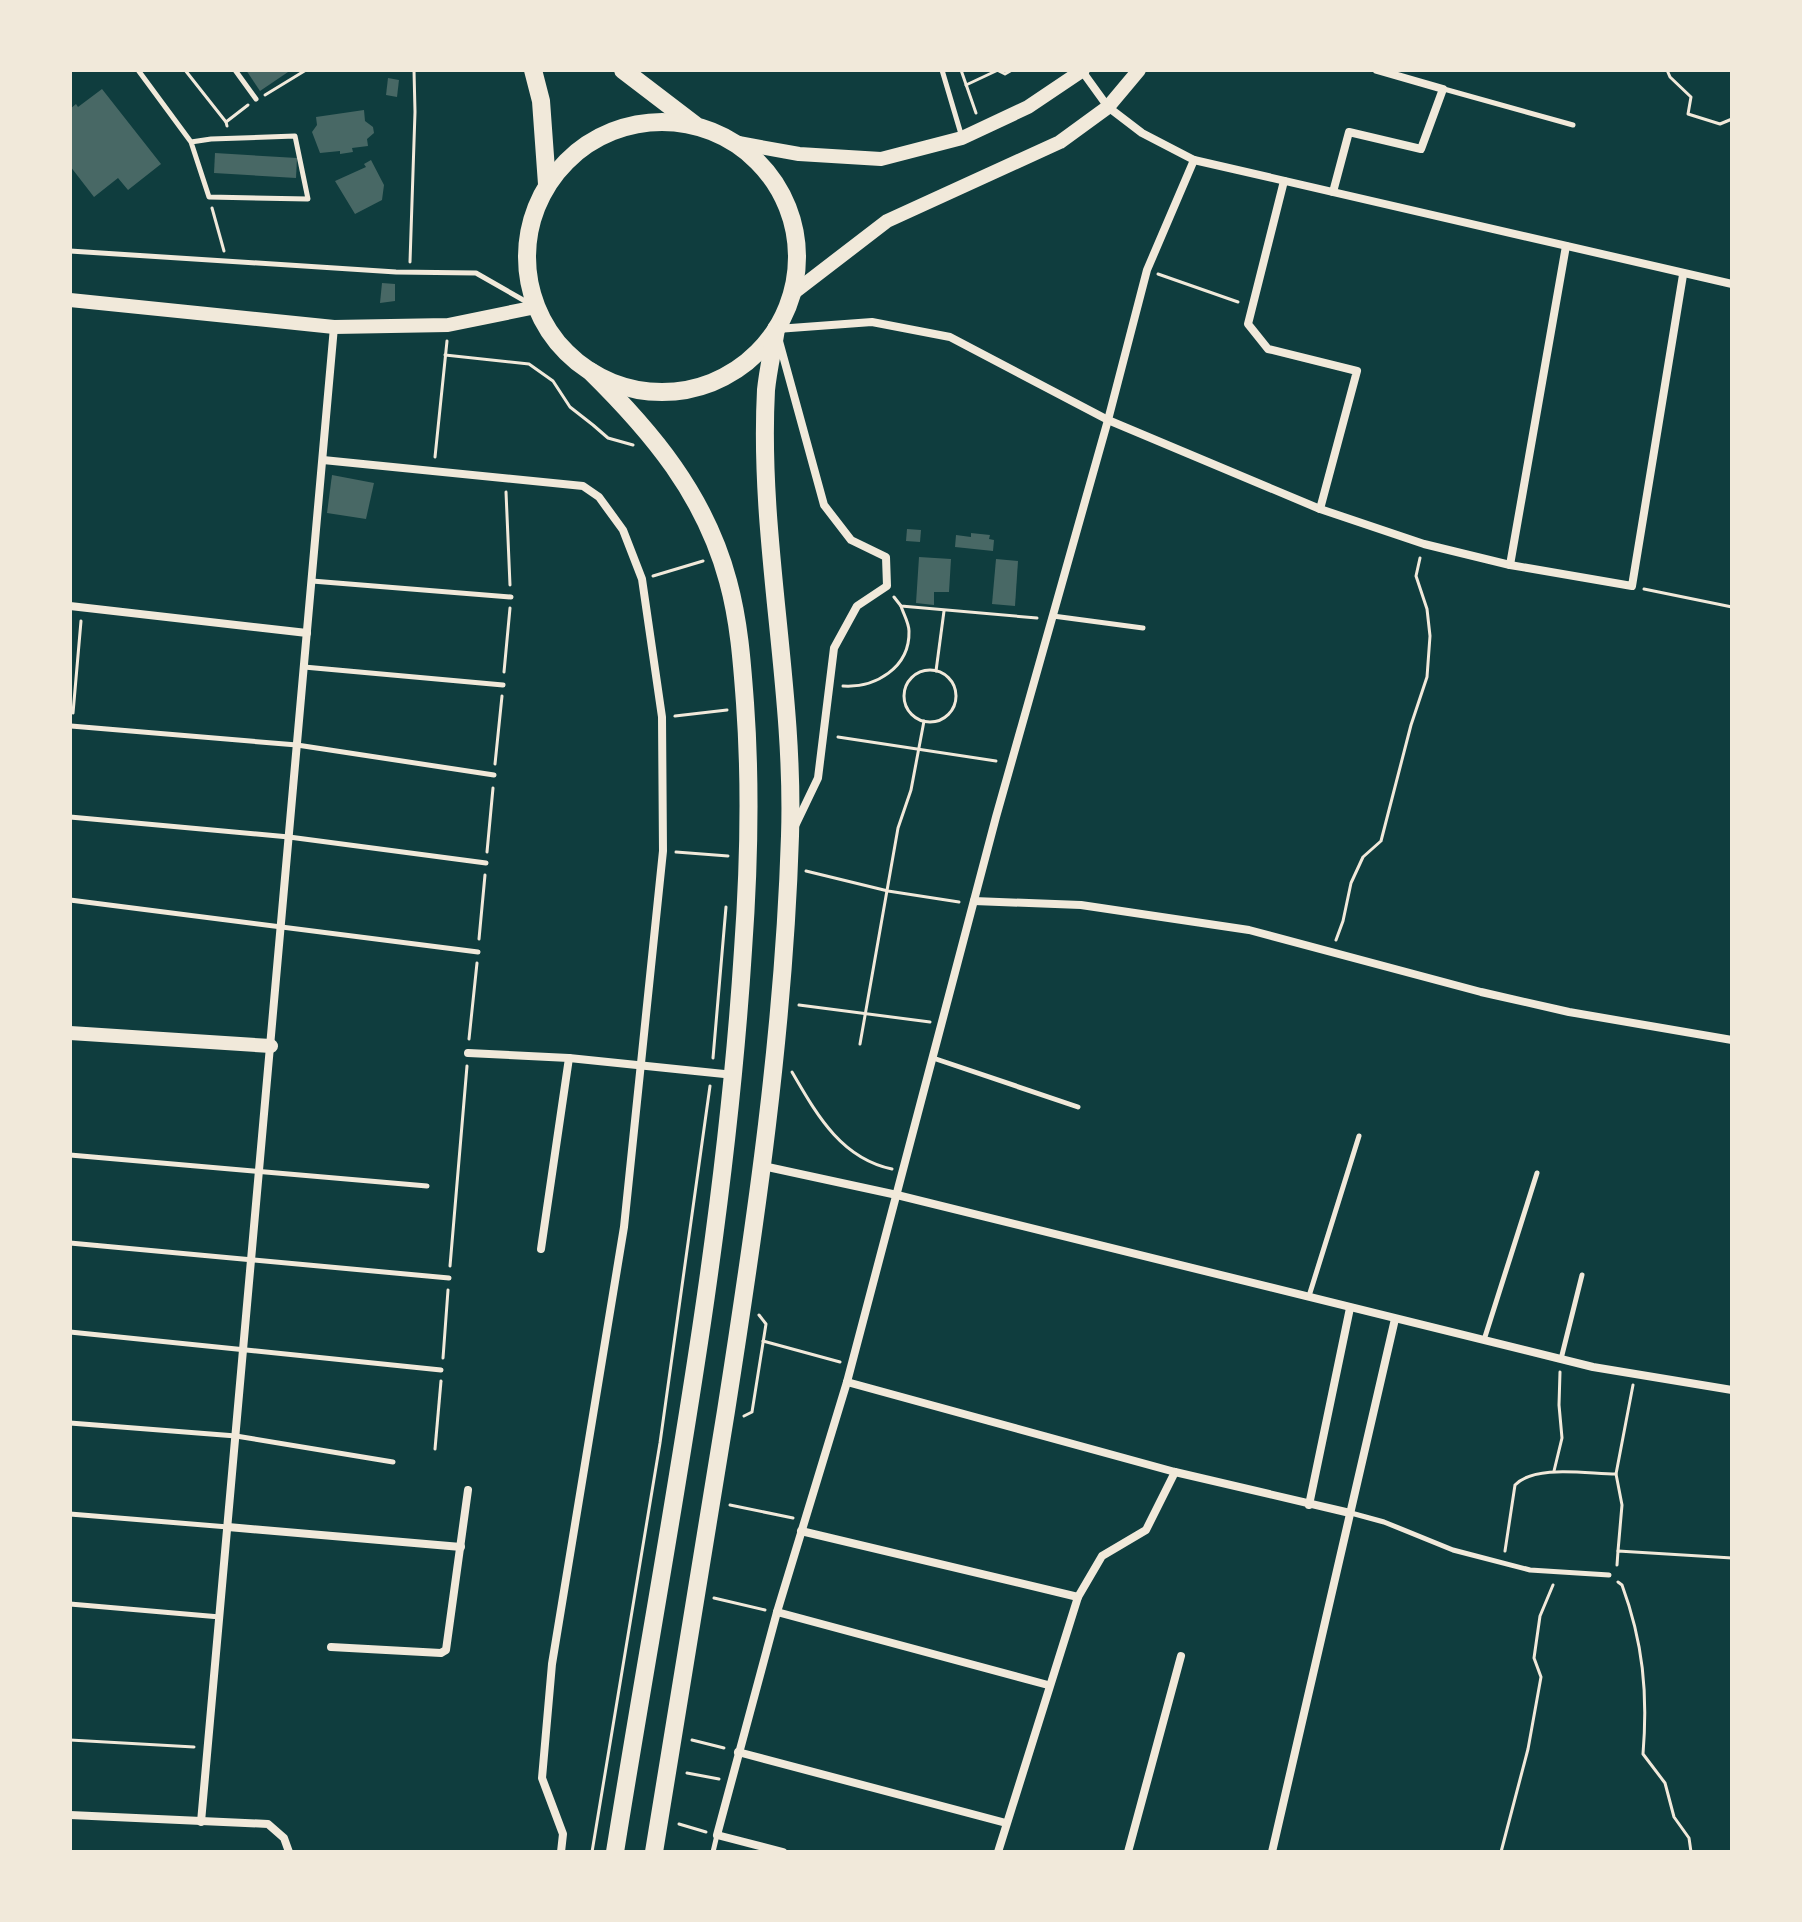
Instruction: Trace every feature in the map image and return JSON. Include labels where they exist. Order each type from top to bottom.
[{"type":"main road","points":[[533,70],[541,101],[547,184]]},
{"type":"main road","points":[[623,70],[695,125],[733,142],[765,170],[787,207],[797,248],[792,294],[776,329],[767,386],[768,514],[791,756],[790,838],[780,1002],[752,1247],[654,1852]]},
{"type":"main road","points":[[615,1852],[713,1248],[734,1075],[749,859],[749,759],[741,648],[728,581],[712,532],[660,444],[632,412],[558,343],[536,307],[527,265],[530,223],[547,184],[575,152],[611,130],[652,121],[695,125]]},
{"type":"main road","points":[[590,371],[628,388],[670,392],[712,383],[748,361],[776,329]]},
{"type":"street","points":[[733,142],[799,154],[881,159],[962,138],[1028,107],[1082,70],[1108,107],[1142,133],[1194,160],[1732,284]]},
{"type":"street","points":[[792,294],[887,221],[1060,142],[1108,107],[1139,70]]},
{"type":"street","points":[[1333,192],[1349,132],[1421,149],[1443,89],[1377,70]]},
{"type":"street","points":[[783,1852],[717,1835],[777,1612],[847,1382],[974,901],[1147,270],[1194,160]]},
{"type":"street","points":[[1284,181],[1248,324],[1268,349],[1357,371],[1320,509]]},
{"type":"street","points":[[1510,565],[1566,246]]},
{"type":"street","points":[[790,838],[818,778],[834,648],[857,606],[887,586],[886,557],[851,540],[824,505],[776,329],[872,322],[950,337],[1108,420],[1320,509],[1424,544],[1510,565],[1632,586],[1683,275]]},
{"type":"street","points":[[70,300],[334,327],[448,325],[536,307]]},
{"type":"street","points":[[201,1822],[334,327]]},
{"type":"street","points":[[323,460],[583,486],[610,509],[623,530],[642,579],[662,717],[663,851],[624,1227],[552,1664],[542,1778],[563,1834],[561,1852]]},
{"type":"street","points":[[70,606],[307,633]]},
{"type":"street","points":[[974,901],[1081,905],[1249,930],[1406,973],[1540,1005],[1732,1040]]},
{"type":"street","points":[[70,1033],[271,1046]]},
{"type":"street","points":[[468,1053],[569,1058],[734,1075]]},
{"type":"street","points":[[541,1249],[569,1058]]},
{"type":"street","points":[[763,1165],[897,1195],[1561,1360],[1732,1390]]},
{"type":"street","points":[[1309,1505],[1350,1308]]},
{"type":"street","points":[[1272,1852],[1395,1319]]},
{"type":"street","points":[[847,1382],[1175,1472],[1350,1513]]},
{"type":"street","points":[[998,1852],[1078,1597],[1102,1556],[1146,1530],[1175,1472]]},
{"type":"street","points":[[331,1647],[441,1653],[446,1650],[468,1490]]},
{"type":"street","points":[[228,1527],[461,1547]]},
{"type":"street","points":[[801,1531],[1078,1597]]},
{"type":"street","points":[[777,1612],[1048,1685]]},
{"type":"street","points":[[1128,1852],[1181,1656]]},
{"type":"street","points":[[738,1752],[1006,1823]]},
{"type":"street","points":[[70,1815],[268,1824],[284,1838],[289,1852]]},
{"type":"lane","points":[[235,70],[256,99]]},
{"type":"lane","points":[[942,70],[962,138]]},
{"type":"lane","points":[[142,71],[191,142],[209,197],[308,199],[295,136],[191,142]]},
{"type":"lane","points":[[1443,89],[1573,125]]},
{"type":"lane","points":[[70,251],[409,273],[476,273],[536,307]]},
{"type":"lane","points":[[312,581],[511,597]]},
{"type":"lane","points":[[1053,616],[1143,628]]},
{"type":"lane","points":[[304,667],[503,685]]},
{"type":"lane","points":[[71,726],[297,745],[494,775]]},
{"type":"lane","points":[[70,817],[289,837],[486,863]]},
{"type":"lane","points":[[70,900],[478,952]]},
{"type":"lane","points":[[933,1058],[1078,1107]]},
{"type":"lane","points":[[1308,1297],[1359,1136]]},
{"type":"lane","points":[[70,1155],[427,1186]]},
{"type":"lane","points":[[1484,1341],[1537,1173]]},
{"type":"lane","points":[[70,1243],[449,1278]]},
{"type":"lane","points":[[1561,1360],[1582,1275]]},
{"type":"lane","points":[[70,1332],[441,1370]]},
{"type":"lane","points":[[70,1423],[236,1436],[393,1462]]},
{"type":"lane","points":[[1350,1513],[1384,1522],[1453,1550],[1530,1570],[1609,1575]]},
{"type":"lane","points":[[70,1514],[228,1527]]},
{"type":"lane","points":[[70,1604],[220,1617]]},
{"type":"lane","points":[[713,1852],[717,1835]]},
{"type":"path","points":[[185,70],[226,122]]},
{"type":"path","points":[[409,273],[414,70]]},
{"type":"path","points":[[961,70],[975,114]]},
{"type":"path","points":[[966,85],[998,70],[1005,74],[1012,70]]},
{"type":"path","points":[[1667,70],[1670,77],[1691,97],[1688,114],[1720,124],[1732,119]]},
{"type":"path","points":[[209,197],[226,261]]},
{"type":"path","points":[[1147,270],[1252,306]]},
{"type":"path","points":[[433,471],[448,325]]},
{"type":"path","points":[[445,355],[529,364],[553,381],[570,407],[608,438],[635,446]]},
{"type":"path","points":[[1332,951],[1343,921],[1351,883],[1363,857],[1381,841],[1411,725],[1427,677],[1430,636],[1427,609],[1416,576],[1424,544]]},
{"type":"path","points":[[642,579],[704,561],[707,572]]},
{"type":"path","points":[[828,685],[858,687],[877,682],[892,672],[905,649],[909,630],[901,606],[887,586]]},
{"type":"path","points":[[1632,586],[1732,607]]},
{"type":"path","points":[[901,606],[1033,618],[1053,616]]},
{"type":"path","points":[[71,726],[83,608]]},
{"type":"path","points":[[936,671],[945,610]]},
{"type":"path","points":[[936,671],[945,674],[954,684],[957,697],[953,711],[943,720],[924,721],[916,718],[907,708],[904,695],[908,681],[918,672],[936,671]]},
{"type":"path","points":[[662,717],[727,710],[726,697]]},
{"type":"path","points":[[860,1044],[898,828],[911,790],[924,721]]},
{"type":"path","points":[[822,734],[1012,764]]},
{"type":"path","points":[[663,851],[749,859]]},
{"type":"path","points":[[788,867],[888,891],[954,902],[974,901]]},
{"type":"path","points":[[592,1852],[660,1443],[712,1072],[727,903]]},
{"type":"path","points":[[780,1002],[942,1024]]},
{"type":"path","points":[[435,1449],[468,1053]]},
{"type":"path","points":[[791,1071],[818,1119],[838,1140],[884,1168],[903,1171]]},
{"type":"path","points":[[763,1341],[851,1365]]},
{"type":"path","points":[[1554,1471],[1562,1438],[1559,1405],[1561,1360]]},
{"type":"path","points":[[1635,1374],[1616,1474],[1622,1505],[1616,1568],[1609,1575],[1622,1585],[1637,1624],[1647,1710],[1643,1754],[1665,1783],[1674,1817],[1689,1838],[1691,1852]]},
{"type":"path","points":[[1503,1563],[1515,1485],[1523,1477],[1554,1471],[1616,1474]]},
{"type":"path","points":[[730,1505],[804,1520]]},
{"type":"path","points":[[1618,1551],[1732,1558]]},
{"type":"path","points":[[1501,1852],[1528,1749],[1541,1677],[1534,1658],[1540,1616],[1559,1571]]},
{"type":"path","points":[[697,1588],[715,1599],[777,1612]]},
{"type":"path","points":[[673,1736],[738,1752]]},
{"type":"path","points":[[70,1740],[208,1747]]},
{"type":"path","points":[[687,1773],[731,1782]]},
{"type":"path","points":[[660,1818],[717,1835]]},
{"type":"building","points":[[246,70],[291,70],[260,91]]},
{"type":"building","points":[[388,78],[399,80],[397,97],[386,95]]},
{"type":"building","points":[[102,89],[161,164],[128,190],[118,178],[94,197],[70,166],[70,109],[76,104],[78,107]]},
{"type":"building","points":[[364,110],[365,121],[373,127],[374,133],[367,139],[368,146],[352,148],[353,152],[340,154],[340,151],[320,153],[312,132],[317,125],[316,117]]},
{"type":"building","points":[[215,153],[297,158],[296,178],[214,173]]},
{"type":"building","points":[[371,160],[384,185],[382,200],[355,214],[335,181],[366,167],[364,164]]},
{"type":"building","points":[[382,283],[395,284],[395,301],[380,303]]},
{"type":"building","points":[[332,475],[374,483],[366,519],[327,513]]},
{"type":"building","points":[[907,529],[921,530],[920,542],[906,541]]},
{"type":"building","points":[[971,533],[990,535],[989,539],[994,540],[993,551],[955,547],[956,535],[971,537]]},
{"type":"building","points":[[919,557],[951,559],[949,592],[934,592],[934,605],[916,603]]},
{"type":"building","points":[[996,559],[1018,561],[1015,606],[992,604]]}]
